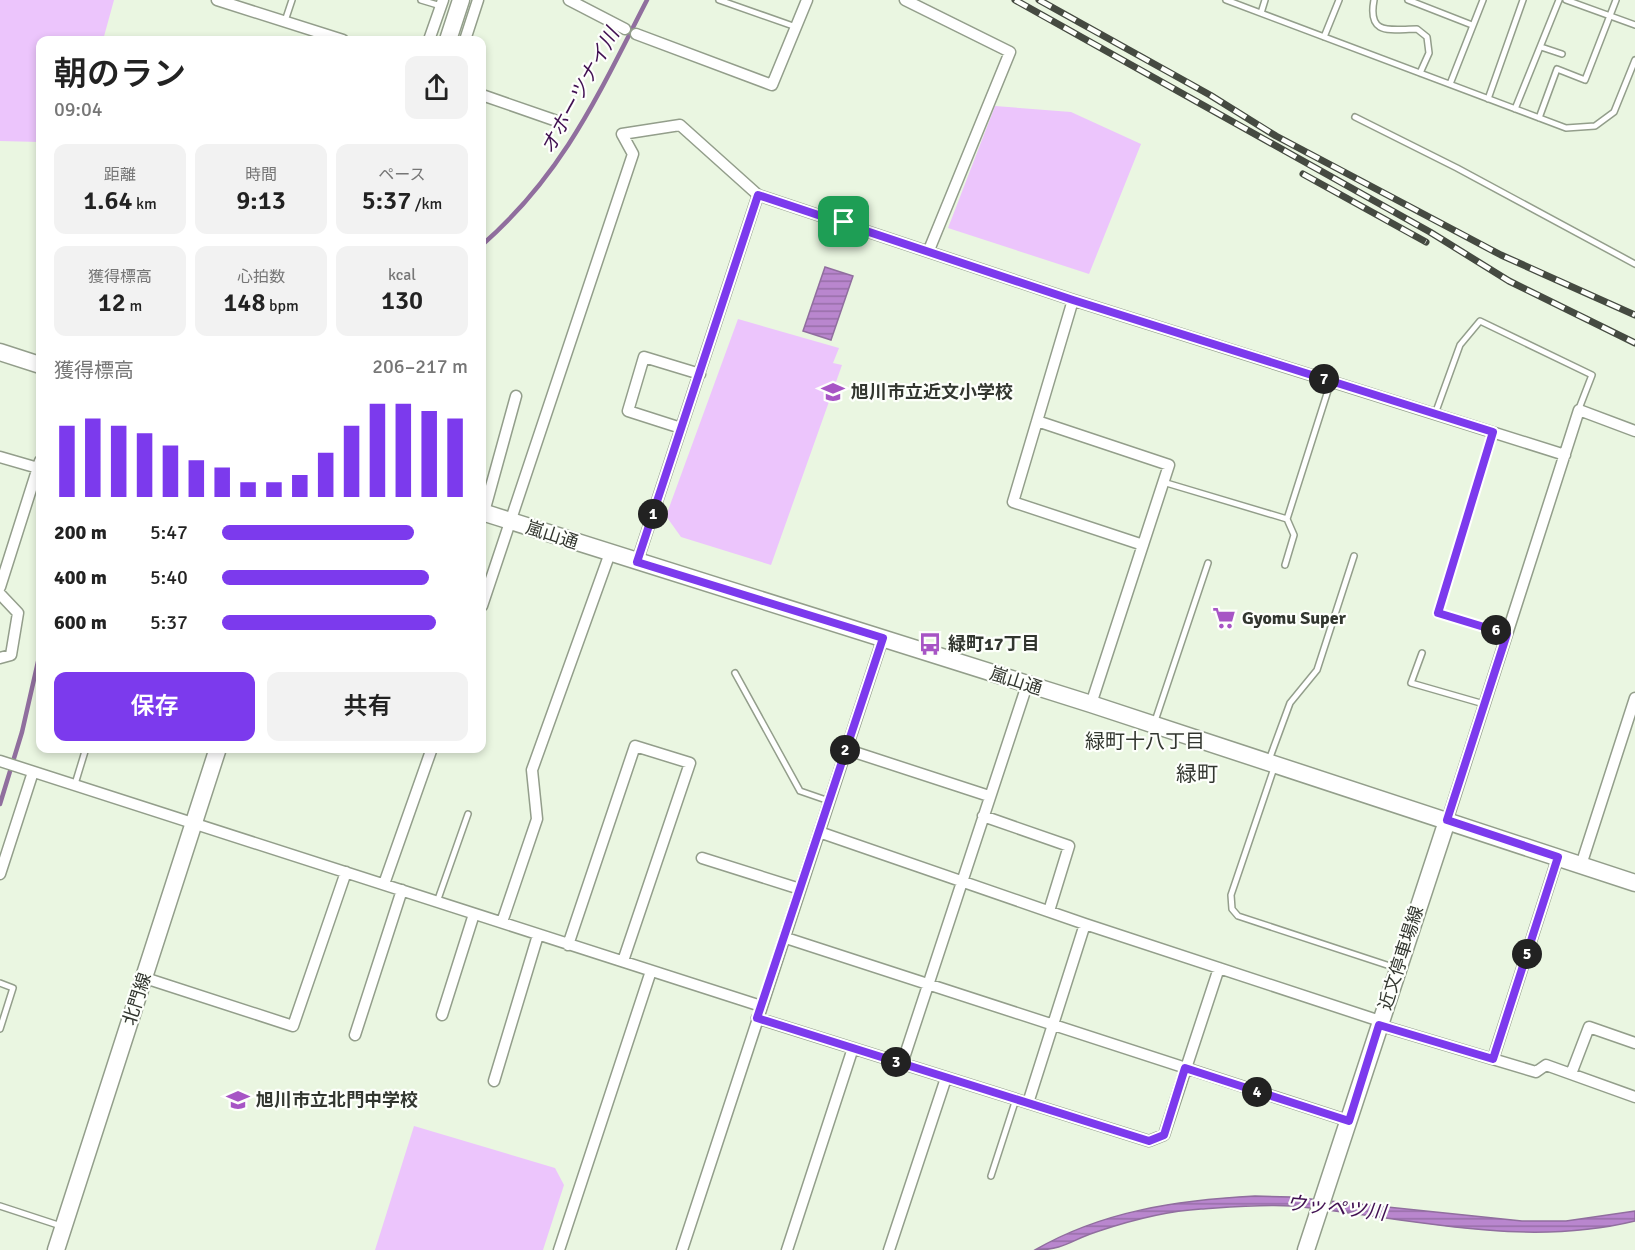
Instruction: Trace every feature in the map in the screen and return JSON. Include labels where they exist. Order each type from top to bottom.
[{"type":"street","points":[[218,0],[330,36]]},
{"type":"street","points":[[449,36],[461,0]]},
{"type":"street","points":[[466,36],[478,0]]},
{"type":"street","points":[[569,0],[625,29]]},
{"type":"street","points":[[636,34],[772,85],[807,0]]},
{"type":"street","points":[[905,0],[1010,52],[929,250]]},
{"type":"street","points":[[430,36],[442,3]]},
{"type":"street","points":[[486,97],[554,120]]},
{"type":"street","points":[[486,594],[633,154],[622,134],[680,125],[758,195],[929,250],[1073,300],[1564,455]]},
{"type":"street","points":[[637,562],[758,195]]},
{"type":"street","points":[[1073,300],[1014,502],[1143,545]]},
{"type":"street","points":[[0,352],[36,364]]},
{"type":"street","points":[[681,428],[628,411],[645,357],[699,374]]},
{"type":"street","points":[[486,501],[516,396]]},
{"type":"street","points":[[1447,820],[1579,410],[1635,431]]},
{"type":"street","points":[[1037,421],[1169,465],[1091,704]]},
{"type":"street","points":[[0,457],[36,463]]},
{"type":"street","points":[[0,587],[36,473]]},
{"type":"street","name":"嵐山通","points":[[486,513],[1091,704],[1635,883]]},
{"type":"street","points":[[502,922],[537,819],[532,770],[610,554]]},
{"type":"street","points":[[0,594],[18,613],[11,655],[0,658]]},
{"type":"street","points":[[682,1250],[883,638]]},
{"type":"street","points":[[902,1064],[989,796],[1028,685]]},
{"type":"street","points":[[1581,865],[1635,698]]},
{"type":"street","points":[[568,945],[635,746],[690,763],[623,961]]},
{"type":"street","points":[[845,749],[989,796]]},
{"type":"street","name":"北門線","points":[[58,1250],[63,1226],[216,753]]},
{"type":"street","points":[[384,884],[430,753]]},
{"type":"street","points":[[3,762],[761,1006]]},
{"type":"street","points":[[0,874],[33,772]]},
{"type":"street","points":[[983,816],[1069,846],[1049,911]]},
{"type":"street","name":"近文停車場線","points":[[1307,1246],[1447,820]]},
{"type":"street","points":[[819,832],[1379,1023],[1536,1072],[1546,1065],[1635,1097]]},
{"type":"street","points":[[1493,1059],[1558,857]]},
{"type":"street","points":[[702,858],[800,889]]},
{"type":"street","points":[[145,978],[293,1026],[346,872]]},
{"type":"street","points":[[356,1035],[402,890]]},
{"type":"street","points":[[442,1015],[474,914]]},
{"type":"street","points":[[1028,1103],[1084,924]]},
{"type":"street","points":[[494,1081],[538,935]]},
{"type":"street","points":[[786,938],[1349,1121]]},
{"type":"street","points":[[757,1018],[1149,1141],[1164,1135],[1219,968]]},
{"type":"street","points":[[559,1250],[651,971]]},
{"type":"street","points":[[1571,1074],[1589,1027],[1635,1043]]},
{"type":"street","points":[[787,1250],[853,1048]]},
{"type":"street","points":[[889,1250],[946,1077]]},
{"type":"lane","points":[[285,22],[292,0]]},
{"type":"lane","points":[[421,0],[442,3]]},
{"type":"lane","points":[[719,0],[796,27]]},
{"type":"lane","points":[[1226,0],[1244,3],[1261,13],[1566,128],[1595,126],[1614,112],[1635,60]]},
{"type":"lane","points":[[1261,13],[1265,0]]},
{"type":"lane","points":[[1324,37],[1339,0]]},
{"type":"lane","points":[[1374,0],[1372,14],[1378,26],[1387,32],[1417,29],[1427,37],[1429,53],[1420,73]]},
{"type":"lane","points":[[1408,0],[1472,25]]},
{"type":"lane","points":[[1450,84],[1483,0]]},
{"type":"lane","points":[[1488,99],[1523,0]]},
{"type":"lane","points":[[1515,109],[1558,0]]},
{"type":"lane","points":[[1566,0],[1635,25]]},
{"type":"lane","points":[[1539,118],[1557,69],[1585,80],[1616,0]]},
{"type":"lane","points":[[1541,47],[1562,54]]},
{"type":"lane","points":[[1355,117],[1457,168],[1635,264]]},
{"type":"lane","points":[[1435,414],[1460,345],[1480,321],[1592,375],[1580,406]]},
{"type":"lane","points":[[1285,565],[1294,536],[1287,519],[1331,381]]},
{"type":"lane","points":[[1493,432],[1438,613],[1507,634]]},
{"type":"lane","points":[[1163,482],[1287,519]]},
{"type":"lane","points":[[1354,556],[1317,670],[1290,703],[1231,895],[1232,909],[1238,916],[1397,969]]},
{"type":"lane","points":[[1154,725],[1208,563]]},
{"type":"lane","points":[[1422,653],[1411,683],[1484,704]]},
{"type":"lane","points":[[735,673],[800,791],[829,801]]},
{"type":"lane","points":[[74,786],[84,753]]},
{"type":"lane","points":[[437,902],[468,814]]},
{"type":"lane","points":[[0,983],[14,988],[0,1029]]},
{"type":"lane","points":[[991,1176],[1016,1099]]},
{"type":"lane","points":[[0,1206],[63,1226]]},
{"type":"shaded area","points":[[0,0],[114,0],[104,36],[36,36],[36,142],[0,141]]},
{"type":"shaded area","points":[[995,106],[1071,112],[1141,144],[1089,274],[948,228]]},
{"type":"shaded area","points":[[738,319],[839,348],[833,363],[842,365],[771,565],[681,537],[666,516]]},
{"type":"shaded area","points":[[414,1126],[555,1168],[564,1185],[543,1250],[375,1250]]},
{"type":"water","points":[[825,267],[853,276],[831,340],[803,331]]},
{"type":"water","name":"ウッペツ川","points":[[1255,1196],[1291,1197],[1522,1221],[1566,1221],[1635,1211],[1635,1221],[1592,1229],[1549,1232],[1506,1231],[1421,1223],[1292,1206],[1247,1206],[1162,1214],[1111,1227],[1062,1246],[1035,1250],[1087,1226],[1141,1210],[1198,1201]]},
{"type":"waterway","name":"オホーツナイ川","points":[[486,241],[511,218],[557,161],[595,100],[647,0]]},
{"type":"waterway","name":"オホーツナイ川","points":[[0,804],[22,732],[36,671]]},
{"type":"railway","points":[[1015,0],[1430,232],[1509,281],[1635,343]]},
{"type":"railway","points":[[1039,0],[1210,95],[1276,136],[1501,255],[1635,315]]},
{"type":"railway","points":[[1303,174],[1426,242]]},
{"type":"place","name":"旭川市立近文小学校","points":[[833,392]]},
{"type":"place","name":"Gyomu Super","points":[[1224,618]]},
{"type":"place","name":"緑町17丁目","points":[[930,644]]},
{"type":"place","name":"旭川市立北門中学校","points":[[238,1100]]},
{"type":"district","name":"緑町十八丁目","points":[[1145,741]]},
{"type":"district","name":"緑町","points":[[1197,774]]},
{"type":"route","points":[[758,195],[844,222],[1073,300],[1493,432],[1438,613],[1507,634],[1447,820],[1558,857],[1493,1059],[1379,1025],[1349,1121],[1185,1068],[1164,1135],[1149,1141],[757,1018],[786,938],[845,749],[883,638],[637,562],[758,195]]}]
